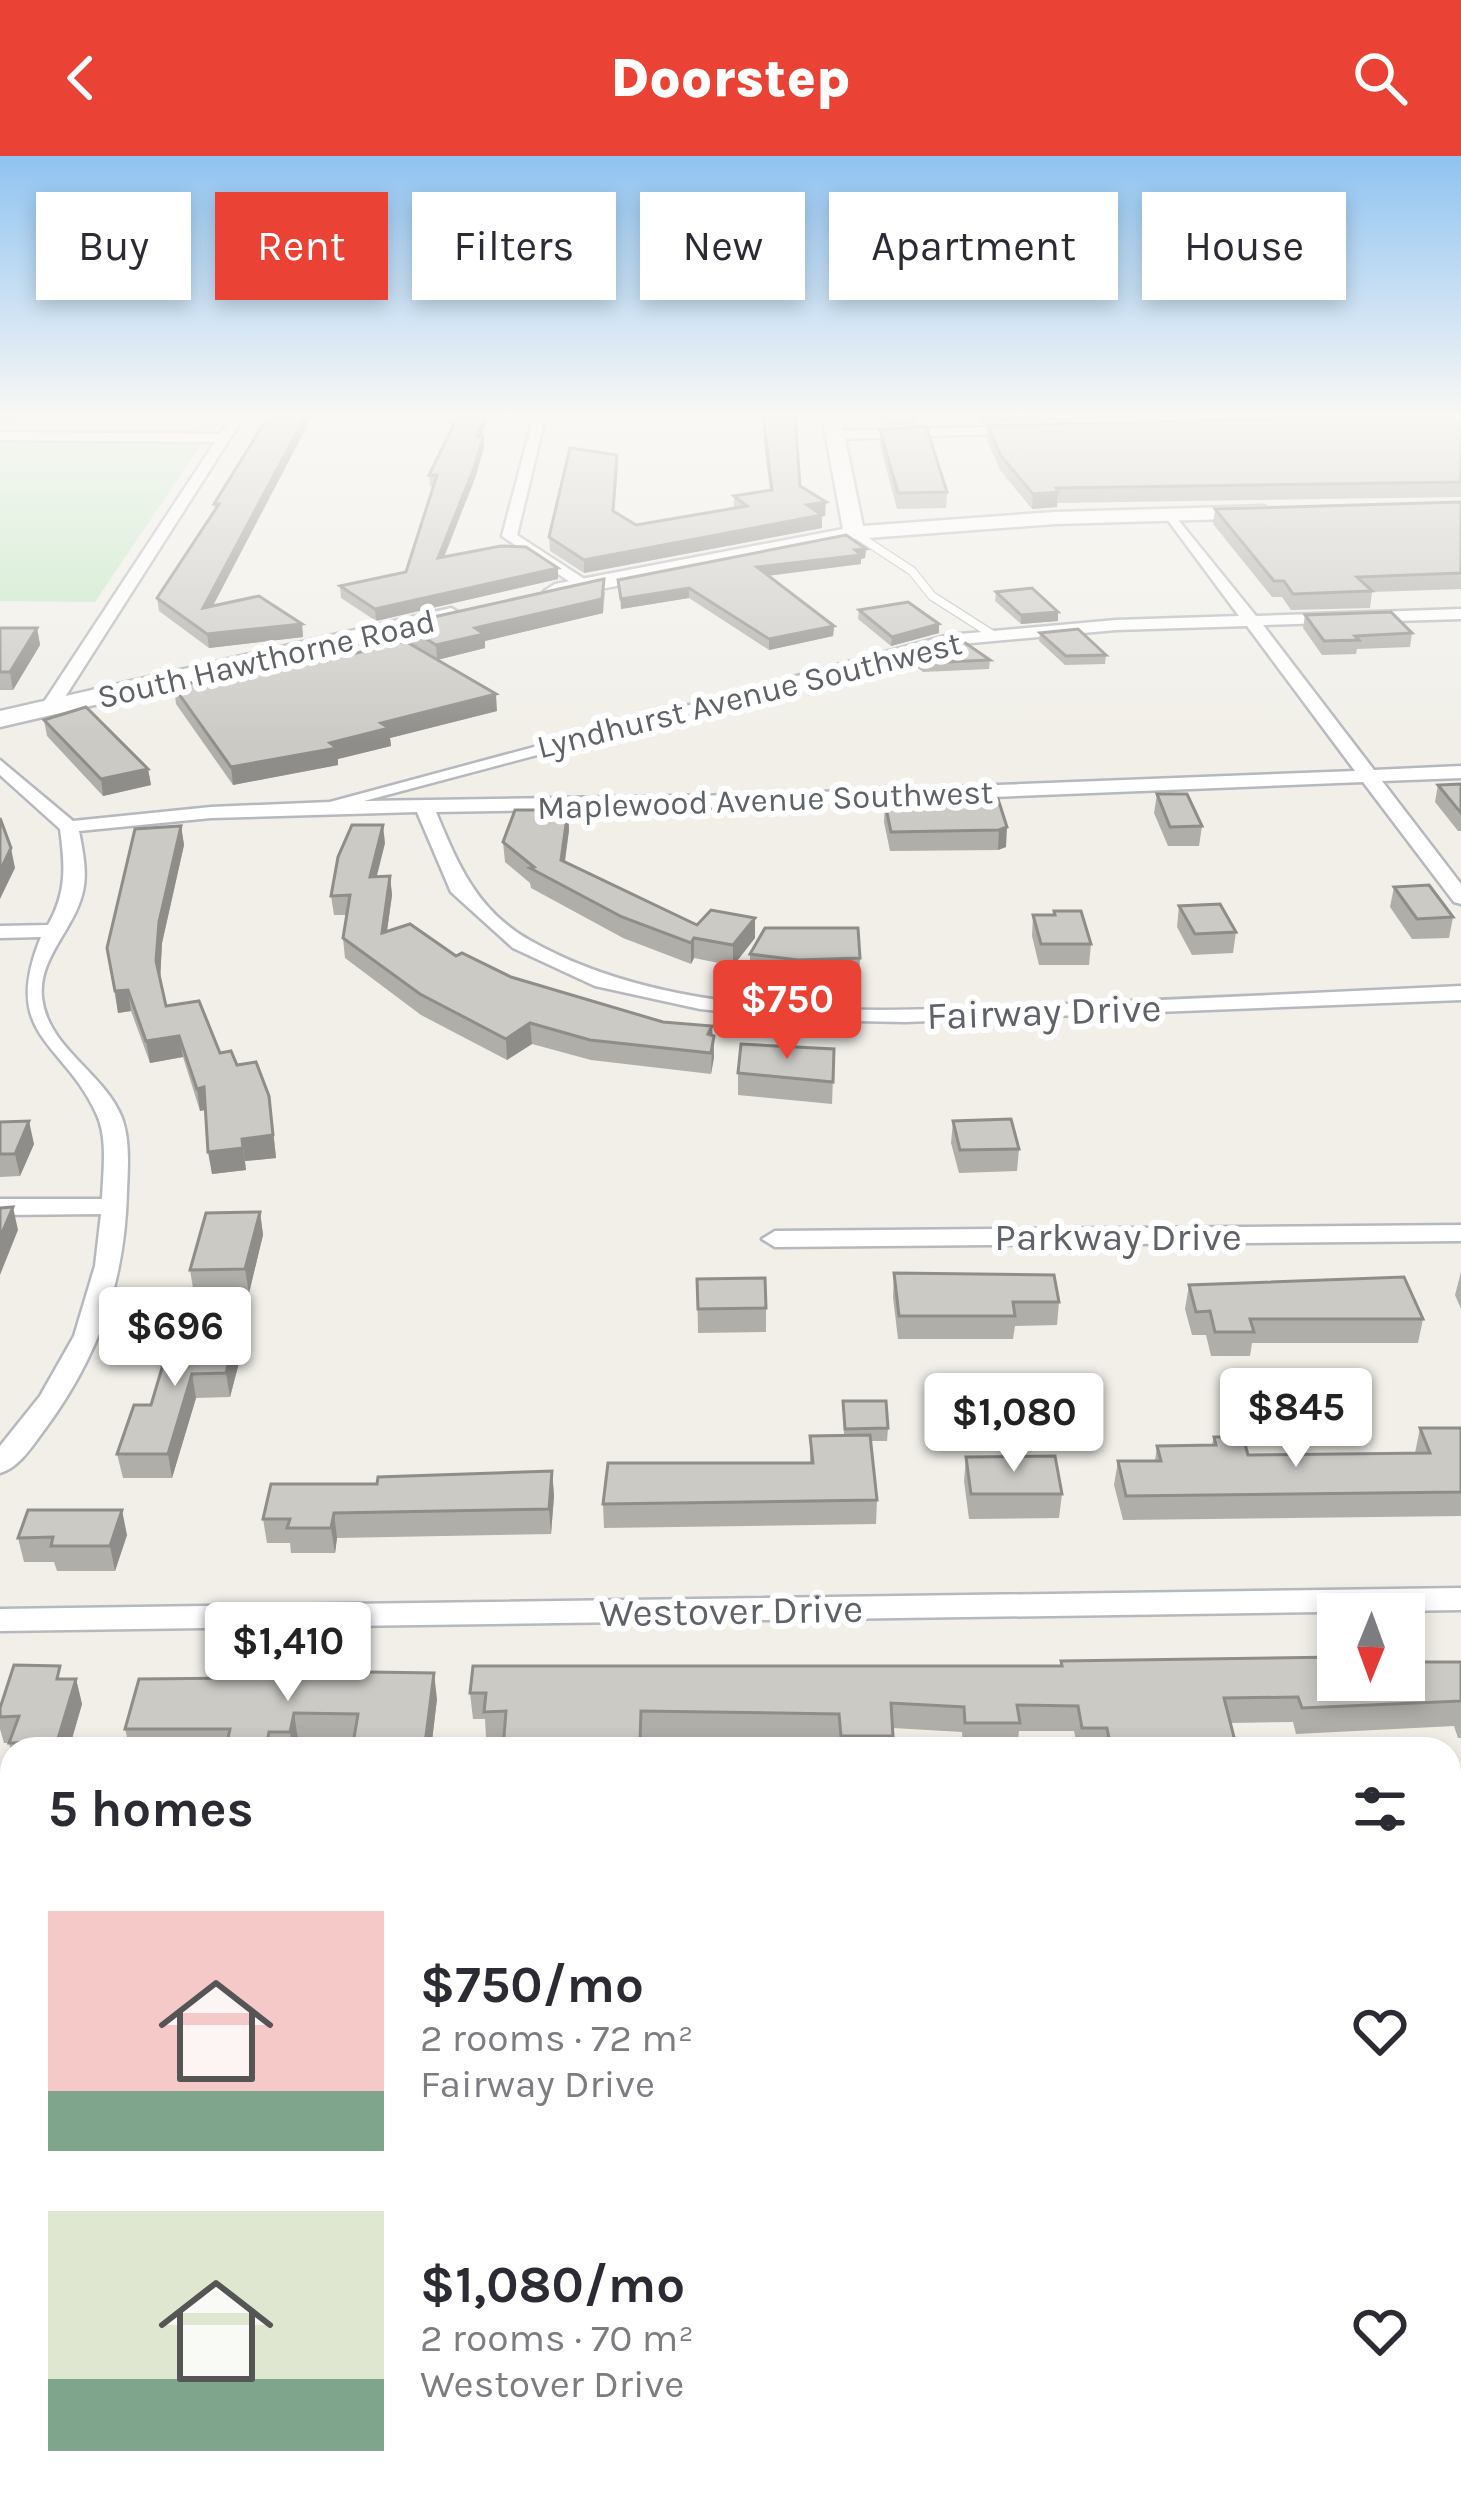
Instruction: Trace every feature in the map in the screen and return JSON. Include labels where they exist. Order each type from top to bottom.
[{"type":"main road","points":[[852,525],[854,533]]},
{"type":"main road","points":[[537,596],[854,533],[1000,525]]},
{"type":"main road","name":"South Hawthorne Road","points":[[0,719],[468,611]]},
{"type":"street","points":[[49,708],[169,525]]},
{"type":"street","points":[[511,525],[508,536],[584,585]]},
{"type":"street","points":[[1179,525],[1461,898]]},
{"type":"street","name":"Lyndhurst Avenue Southwest","points":[[324,807],[383,787],[874,658],[993,635],[1461,614]]},
{"type":"street","points":[[0,765],[69,827],[76,880],[30,998],[46,1032],[110,1117],[115,1205],[115,1250],[105,1296],[90,1331],[51,1401],[0,1464]]},
{"type":"street","name":"Maplewood Avenue Southwest","points":[[69,827],[184,813],[324,807],[425,809],[1461,772]]},
{"type":"street","name":"Fairway Drive","points":[[425,809],[433,849],[449,878],[489,922],[515,941],[608,980],[718,1007],[785,1015],[908,1016],[1461,993]]},
{"type":"street","points":[[0,932],[55,932]]},
{"type":"street","points":[[0,1207],[115,1205]]},
{"type":"street","name":"Parkway Drive","points":[[775,1239],[1461,1233]]},
{"type":"street","name":"Westover Drive","points":[[0,1620],[1461,1599]]},
{"type":"lane","points":[[854,533],[912,571],[932,596],[974,618],[993,635]]},
{"type":"green space","points":[[0,525],[147,525],[95,602],[0,601]]},
{"type":"building","points":[[205,525],[247,525],[203,608],[259,596],[302,624],[207,634],[157,598]]},
{"type":"building","points":[[421,525],[451,525],[438,558],[501,546],[526,547],[558,568],[375,609],[340,586],[406,572]]},
{"type":"building","points":[[552,525],[771,525],[584,560],[549,537]]},
{"type":"building","points":[[1228,525],[1461,525],[1461,573],[1357,577],[1372,591],[1293,594],[1284,581],[1274,581]]},
{"type":"building","points":[[846,535],[866,549],[855,550],[861,555],[757,567],[834,626],[769,639],[689,588],[621,599],[618,580]]},
{"type":"building","points":[[604,579],[602,599],[475,628],[484,634],[436,645],[402,624]]},
{"type":"building","points":[[1032,588],[1058,612],[1021,615],[996,592]]},
{"type":"building","points":[[908,602],[939,624],[892,637],[859,610]]},
{"type":"building","points":[[1391,612],[1412,633],[1324,641],[1305,615]]},
{"type":"building","points":[[0,628],[37,628],[10,672],[0,672]]},
{"type":"building","points":[[1078,629],[1106,655],[1066,656],[1040,633]]},
{"type":"building","points":[[961,640],[990,660],[923,663],[909,652]]},
{"type":"building","points":[[405,641],[496,694],[381,723],[389,728],[330,743],[337,748],[231,767],[174,687],[341,647],[353,654]]},
{"type":"building","points":[[86,707],[148,769],[101,779],[44,720]]},
{"type":"building","points":[[1461,784],[1461,813],[1438,785]]},
{"type":"building","points":[[1157,794],[1187,794],[1202,826],[1170,827]]},
{"type":"building","points":[[998,799],[1007,827],[999,830],[891,832],[885,803]]},
{"type":"building","points":[[515,810],[568,810],[561,860],[697,925],[711,910],[755,918],[733,945],[694,938],[691,943],[622,917],[530,868],[534,867],[503,842]]},
{"type":"building","points":[[0,818],[11,848],[0,871]]},
{"type":"building","points":[[352,825],[383,825],[370,877],[390,876],[382,933],[410,924],[456,956],[462,953],[511,977],[663,1022],[712,1026],[708,1034],[714,1036],[711,1053],[590,1040],[530,1023],[506,1039],[420,994],[343,938],[350,895],[331,896],[338,857]]},
{"type":"building","points":[[181,826],[159,922],[156,961],[166,1006],[199,1001],[220,1053],[231,1051],[237,1065],[256,1062],[269,1096],[273,1135],[242,1139],[243,1148],[208,1152],[204,1087],[197,1089],[179,1036],[146,1041],[128,990],[115,991],[107,948],[135,829]]},
{"type":"building","points":[[1429,885],[1453,917],[1417,919],[1394,887]]},
{"type":"building","points":[[1220,904],[1236,932],[1195,934],[1179,906]]},
{"type":"building","points":[[1054,911],[1081,911],[1091,944],[1041,944],[1033,915],[1055,915]]},
{"type":"building","points":[[765,928],[858,928],[860,958],[798,960],[750,954]]},
{"type":"building","points":[[741,1044],[834,1049],[833,1082],[738,1073]]},
{"type":"building","points":[[1011,1119],[1019,1149],[960,1150],[953,1121]]},
{"type":"building","points":[[29,1121],[15,1154],[0,1154],[0,1122]]},
{"type":"building","points":[[13,1207],[0,1238],[0,1208]]},
{"type":"building","points":[[260,1212],[245,1269],[190,1270],[206,1213]]},
{"type":"building","points":[[894,1273],[1054,1275],[1059,1302],[1013,1302],[1015,1316],[899,1316]]},
{"type":"building","points":[[1404,1277],[1423,1319],[1250,1319],[1254,1332],[1215,1332],[1210,1311],[1196,1312],[1189,1285]]},
{"type":"building","points":[[765,1278],[766,1308],[698,1309],[697,1279]]},
{"type":"building","points":[[173,1331],[237,1331],[226,1373],[192,1374],[168,1454],[117,1454],[134,1405],[151,1405]]},
{"type":"building","points":[[843,1401],[886,1401],[888,1428],[845,1429]]},
{"type":"building","points":[[1420,1428],[1461,1428],[1461,1492],[1126,1496],[1118,1461],[1161,1461],[1157,1446],[1216,1445],[1214,1437],[1243,1437],[1248,1455],[1430,1453]]},
{"type":"building","points":[[870,1435],[877,1500],[603,1504],[608,1463],[813,1463],[810,1436]]},
{"type":"building","points":[[1055,1456],[1062,1494],[971,1494],[966,1457]]},
{"type":"building","points":[[552,1471],[549,1509],[334,1513],[331,1528],[287,1528],[290,1519],[263,1519],[271,1484],[377,1484],[378,1477]]},
{"type":"building","points":[[28,1510],[122,1510],[110,1546],[51,1546],[53,1537],[18,1538]]},
{"type":"building","points":[[1317,1657],[1317,1701],[1425,1701],[1425,1662],[1461,1662],[1461,1701],[1302,1708],[1298,1697],[1224,1698],[1234,1737],[1109,1737],[1107,1728],[1082,1728],[1078,1706],[1017,1705],[1020,1723],[965,1723],[964,1707],[891,1703],[893,1736],[841,1736],[839,1714],[641,1711],[640,1737],[504,1737],[506,1711],[484,1712],[486,1693],[470,1693],[473,1666],[1062,1666],[1061,1661]]},
{"type":"building","points":[[14,1665],[60,1666],[57,1679],[76,1679],[59,1737],[11,1737],[19,1716],[0,1717]]},
{"type":"building","points":[[244,1670],[434,1673],[426,1737],[354,1737],[358,1714],[294,1713],[290,1732],[269,1732],[268,1737],[228,1737],[230,1729],[125,1729],[139,1679],[242,1678]]}]
